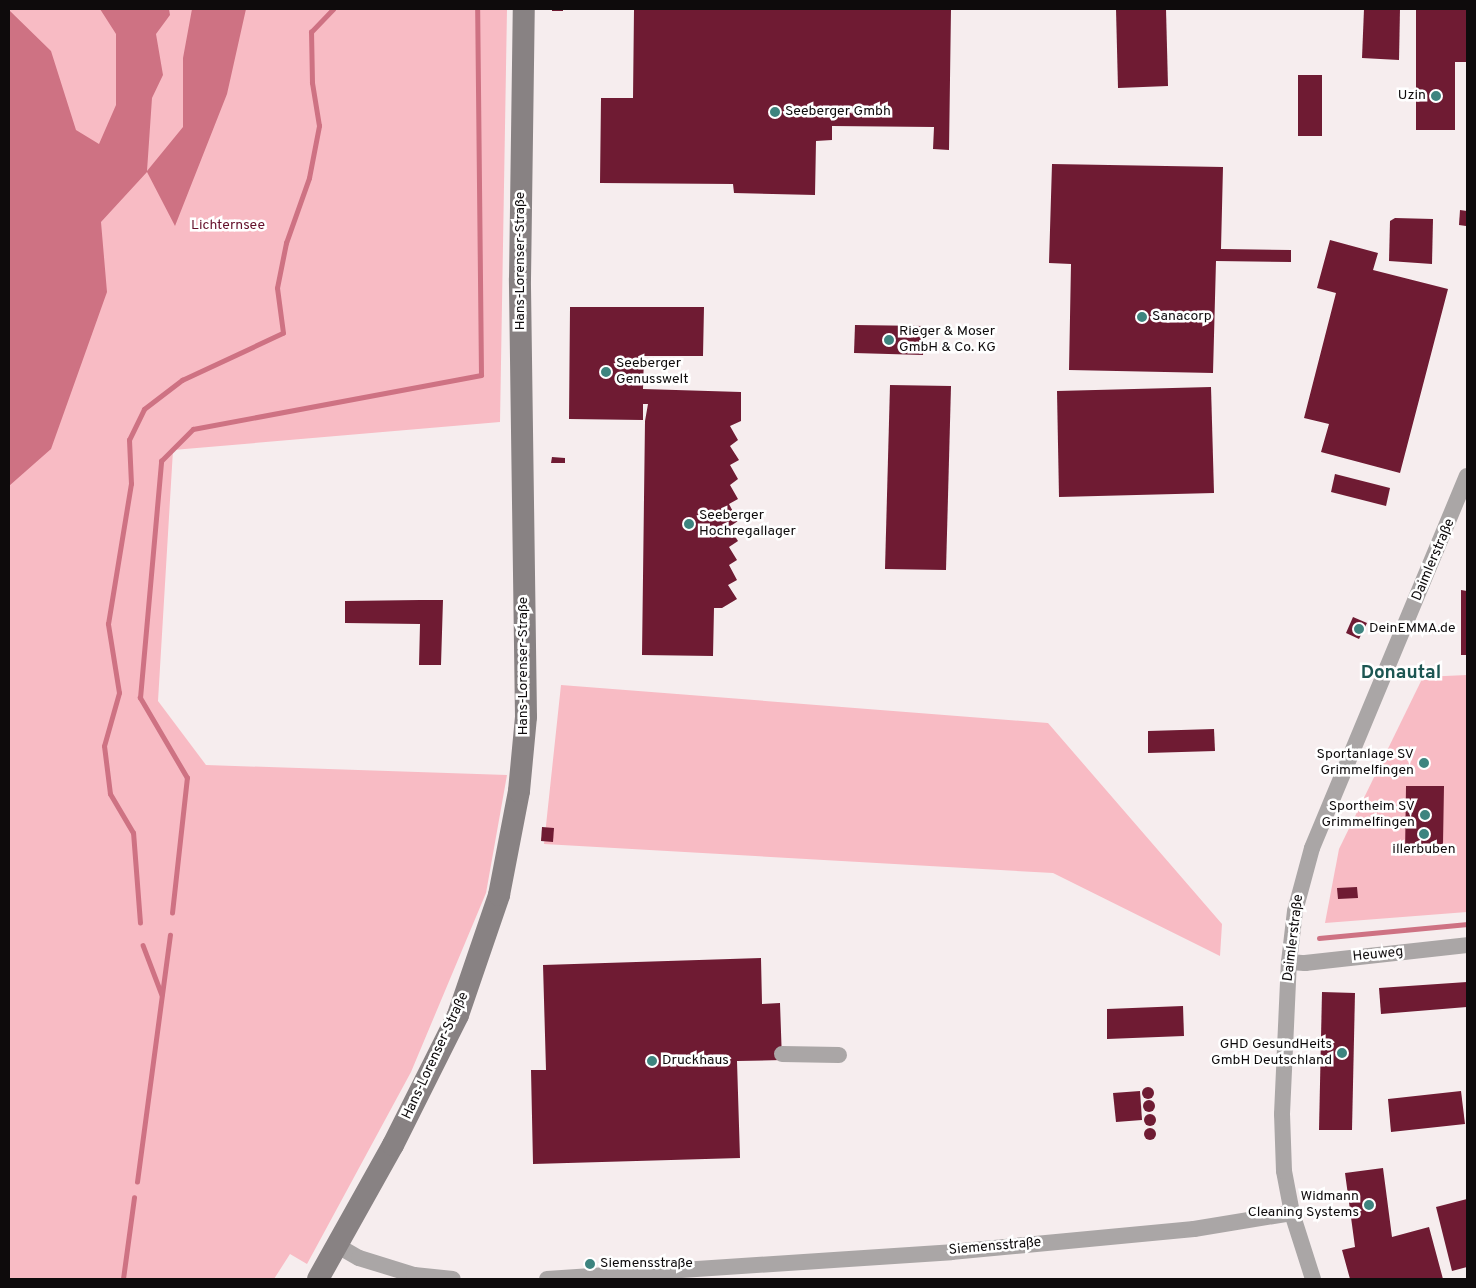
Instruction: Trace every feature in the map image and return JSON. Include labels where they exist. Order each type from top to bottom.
[{"type":"street","name":"Hans-Lorenser-Straße","points":[[318,1279],[338,1246],[458,1015],[500,895],[519,791],[526,717],[520,289],[524,9]]},
{"type":"street","name":"Daimlerstraße","points":[[1313,1279],[1292,1213],[1284,1171],[1282,1114],[1288,962],[1295,911],[1312,848],[1465,493],[1467,476]]},
{"type":"street","name":"Heuweg","points":[[1288,962],[1305,964],[1467,945]]},
{"type":"street","points":[[782,1054],[839,1055]]},
{"type":"street","name":"Siemensstraße","points":[[547,1279],[699,1274],[951,1252],[1233,1223],[1292,1213]]},
{"type":"street","points":[[338,1246],[359,1258],[414,1274],[453,1279]]},
{"type":"green space","name":"Lichternsee","points":[[9,9],[507,9],[500,422],[173,450],[158,701],[206,765],[507,775],[486,893],[411,1072],[307,1264],[290,1254],[274,1279],[9,1279]]},
{"type":"green space","name":"Sportanlage SV Grimmelfingen","points":[[1467,675],[1467,912],[1325,923],[1339,849],[1423,677]]},
{"type":"green space","points":[[561,685],[1048,723],[1222,924],[1220,956],[1053,873],[544,844]]},
{"type":"shaded area","points":[[100,9],[169,9],[170,15],[156,34],[163,75],[152,98],[147,171],[183,127],[183,58],[192,9],[246,9],[227,94],[175,226],[147,172],[101,222],[107,292],[51,449],[9,486],[9,10],[51,51],[76,130],[99,144],[116,105],[116,34]]},
{"type":"building","points":[[552,9],[563,9],[563,11],[552,11]]},
{"type":"building","name":"Seeberger Gmbh","points":[[634,9],[951,9],[949,150],[933,149],[934,127],[832,126],[832,140],[816,141],[815,195],[734,193],[733,184],[600,183],[601,98],[633,98]]},
{"type":"building","points":[[1116,9],[1166,9],[1168,86],[1118,88]]},
{"type":"building","points":[[1364,9],[1400,9],[1399,60],[1362,58]]},
{"type":"building","name":"Uzin","points":[[1416,9],[1467,9],[1467,62],[1455,62],[1455,130],[1416,130]]},
{"type":"building","points":[[1298,75],[1322,75],[1322,136],[1298,136]]},
{"type":"building","name":"Sanacorp","points":[[1052,164],[1223,167],[1221,249],[1291,250],[1291,262],[1216,261],[1213,373],[1069,370],[1071,264],[1049,263]]},
{"type":"building","points":[[1460,210],[1467,211],[1466,226],[1459,225]]},
{"type":"building","points":[[1395,218],[1433,219],[1432,264],[1389,261],[1390,221]]},
{"type":"building","points":[[1330,240],[1378,253],[1373,270],[1448,289],[1400,473],[1321,452],[1329,424],[1304,418],[1336,293],[1317,288]]},
{"type":"building","name":"Seeberger Hochregallager","points":[[570,307],[704,307],[703,356],[644,356],[643,389],[741,392],[741,421],[730,426],[738,440],[730,446],[739,460],[730,465],[738,479],[730,485],[738,499],[729,504],[738,521],[729,527],[738,541],[729,547],[737,560],[729,565],[737,580],[728,585],[737,599],[722,608],[714,608],[713,656],[642,655],[645,421],[648,404],[643,404],[643,420],[569,419]]},
{"type":"building","name":"Rieger & Moser GmbH & Co. KG","points":[[855,325],[924,326],[923,355],[854,353]]},
{"type":"building","points":[[890,385],[951,386],[946,570],[885,569]]},
{"type":"building","points":[[1211,387],[1214,493],[1059,497],[1057,391]]},
{"type":"building","points":[[552,457],[565,458],[565,463],[551,463]]},
{"type":"building","points":[[1335,474],[1390,488],[1386,506],[1331,492]]},
{"type":"building","points":[[1461,590],[1467,591],[1467,655],[1461,655]]},
{"type":"building","points":[[443,600],[441,665],[419,665],[420,624],[345,623],[345,601]]},
{"type":"building","points":[[1353,617],[1367,623],[1359,639],[1346,633]]},
{"type":"building","points":[[1214,729],[1215,751],[1148,753],[1148,731]]},
{"type":"building","name":"Sportheim SV Grimmelfingen","points":[[1406,786],[1444,786],[1443,844],[1438,844],[1438,854],[1405,854]]},
{"type":"building","points":[[542,827],[554,828],[553,842],[541,841]]},
{"type":"building","points":[[1357,887],[1358,898],[1338,899],[1337,888]]},
{"type":"building","name":"Druckhaus","points":[[761,958],[762,1004],[780,1003],[782,1060],[737,1061],[740,1158],[533,1164],[531,1070],[546,1070],[543,965]]},
{"type":"building","points":[[1467,982],[1467,1007],[1381,1014],[1379,988]]},
{"type":"building","points":[[1322,992],[1355,993],[1352,1130],[1319,1130]]},
{"type":"building","points":[[1183,1006],[1184,1036],[1107,1039],[1107,1009]]},
{"type":"building","points":[[1146,1087],[1150,1087],[1154,1093],[1150,1099],[1146,1099],[1142,1095],[1142,1091]]},
{"type":"building","points":[[1140,1091],[1142,1120],[1116,1122],[1113,1093]]},
{"type":"building","points":[[1461,1091],[1465,1124],[1391,1132],[1388,1099]]},
{"type":"building","points":[[1149,1100],[1155,1106],[1149,1112],[1143,1106]]},
{"type":"building","points":[[1148,1114],[1152,1114],[1156,1120],[1152,1126],[1148,1126],[1144,1122],[1144,1118]]},
{"type":"building","points":[[1150,1128],[1156,1134],[1150,1140],[1144,1134]]},
{"type":"building","points":[[1383,1168],[1392,1237],[1429,1227],[1443,1279],[1350,1279],[1342,1250],[1355,1247],[1345,1173]]},
{"type":"building","points":[[1467,1199],[1467,1267],[1452,1271],[1436,1207]]},
{"type":"waterway","points":[[140,923],[133,833],[110,794],[104,746],[119,693],[108,624],[131,484],[129,440],[144,409],[182,380],[283,333],[277,288],[286,243],[309,178],[319,126],[312,83],[311,32],[333,9]]},
{"type":"waterway","points":[[172,913],[187,778],[140,698],[161,461],[193,429],[481,375],[477,9]]},
{"type":"waterway","points":[[1319,938],[1467,924]]},
{"type":"waterway","points":[[137,1182],[170,935]]},
{"type":"waterway","points":[[143,945],[162,995]]},
{"type":"waterway","points":[[123,1279],[134,1198]]},
{"type":"place","name":"Uzin","points":[[1436,96]]},
{"type":"place","name":"Seeberger Gmbh","points":[[775,112]]},
{"type":"place","name":"Sanacorp","points":[[1142,317]]},
{"type":"place","name":"Rieger & Moser GmbH & Co. KG","points":[[889,340]]},
{"type":"place","name":"Seeberger Genusswelt","points":[[606,372]]},
{"type":"place","name":"Seeberger Hochregallager","points":[[689,524]]},
{"type":"place","name":"DeinEMMA.de","points":[[1359,629]]},
{"type":"place","name":"Sportanlage SV Grimmelfingen","points":[[1424,763]]},
{"type":"place","name":"Sportheim SV Grimmelfingen","points":[[1425,815]]},
{"type":"place","name":"illerbuben","points":[[1424,834]]},
{"type":"place","name":"GHD GesundHeits GmbH Deutschland","points":[[1342,1053]]},
{"type":"place","name":"Druckhaus","points":[[652,1061]]},
{"type":"place","name":"Widmann Cleaning Systems","points":[[1369,1205]]},
{"type":"place","name":"Siemensstraße","points":[[590,1264]]},
{"type":"district","name":"Donautal","points":[[1401,674]]}]
